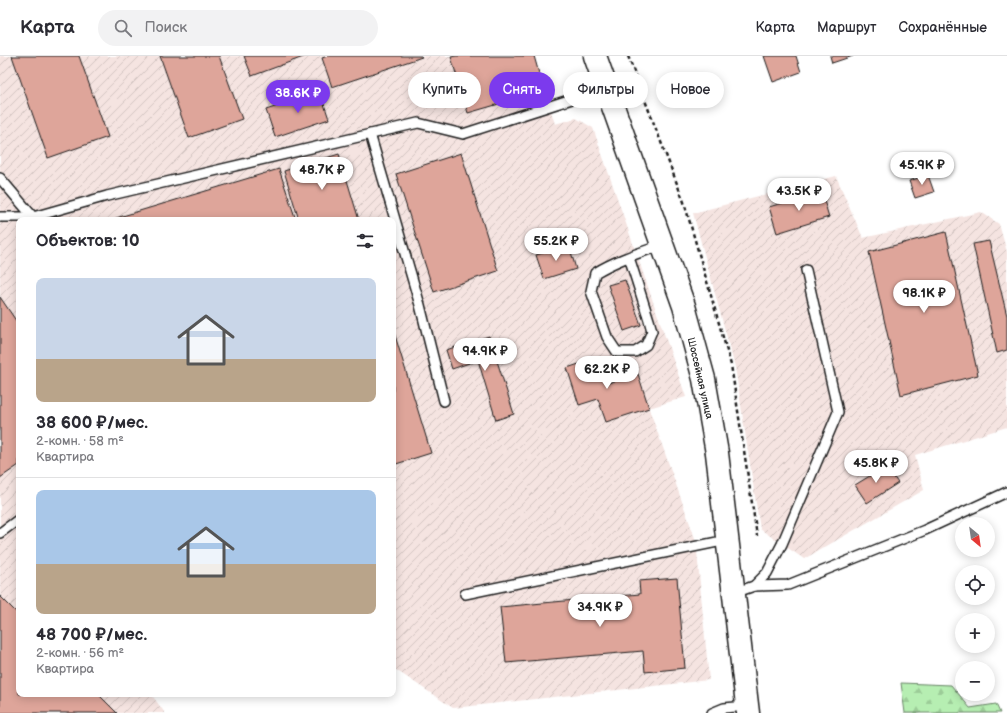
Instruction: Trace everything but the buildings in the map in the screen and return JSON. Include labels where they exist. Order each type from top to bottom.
[{"type":"main road","name":"Шоссейная улица","points":[[595,56],[601,72]]},
{"type":"main road","name":"Шоссейная улица","points":[[613,108],[684,306],[704,379],[717,453],[747,710]]},
{"type":"lane","points":[[40,217],[107,196],[418,123],[463,134],[563,101]]},
{"type":"lane","points":[[370,134],[394,217]]},
{"type":"lane","points":[[0,178],[32,217]]},
{"type":"lane","points":[[0,217],[16,218]]},
{"type":"lane","points":[[396,223],[420,305],[444,401]]},
{"type":"lane","points":[[629,257],[652,331],[646,345],[635,352],[617,352],[607,337],[591,291],[595,273],[608,265],[629,257],[662,245]]},
{"type":"lane","points":[[754,586],[766,573],[782,544],[838,412],[806,270]]},
{"type":"lane","points":[[734,593],[754,586],[788,585],[926,530],[1007,492]]},
{"type":"lane","points":[[0,533],[16,521]]},
{"type":"lane","points":[[465,594],[727,540]]},
{"type":"lane","points":[[712,713],[724,708],[747,710]]},
{"type":"path","points":[[628,56],[684,202],[731,364],[757,536]]},
{"type":"shaded area","points":[[0,56],[534,56],[539,72],[489,72],[489,108],[550,108],[555,124],[576,118],[593,128],[686,397],[649,408],[696,541],[709,680],[453,708],[396,670],[396,217],[16,217],[16,697],[153,697],[165,713],[0,713]]},
{"type":"shaded area","points":[[836,176],[863,238],[981,212],[999,224],[1007,252],[1007,427],[915,455],[924,490],[804,559],[760,529],[735,367],[693,213]]},
{"type":"green space","points":[[901,683],[951,685],[955,690],[955,701],[964,701],[970,708],[996,704],[1000,713],[905,713]]}]
